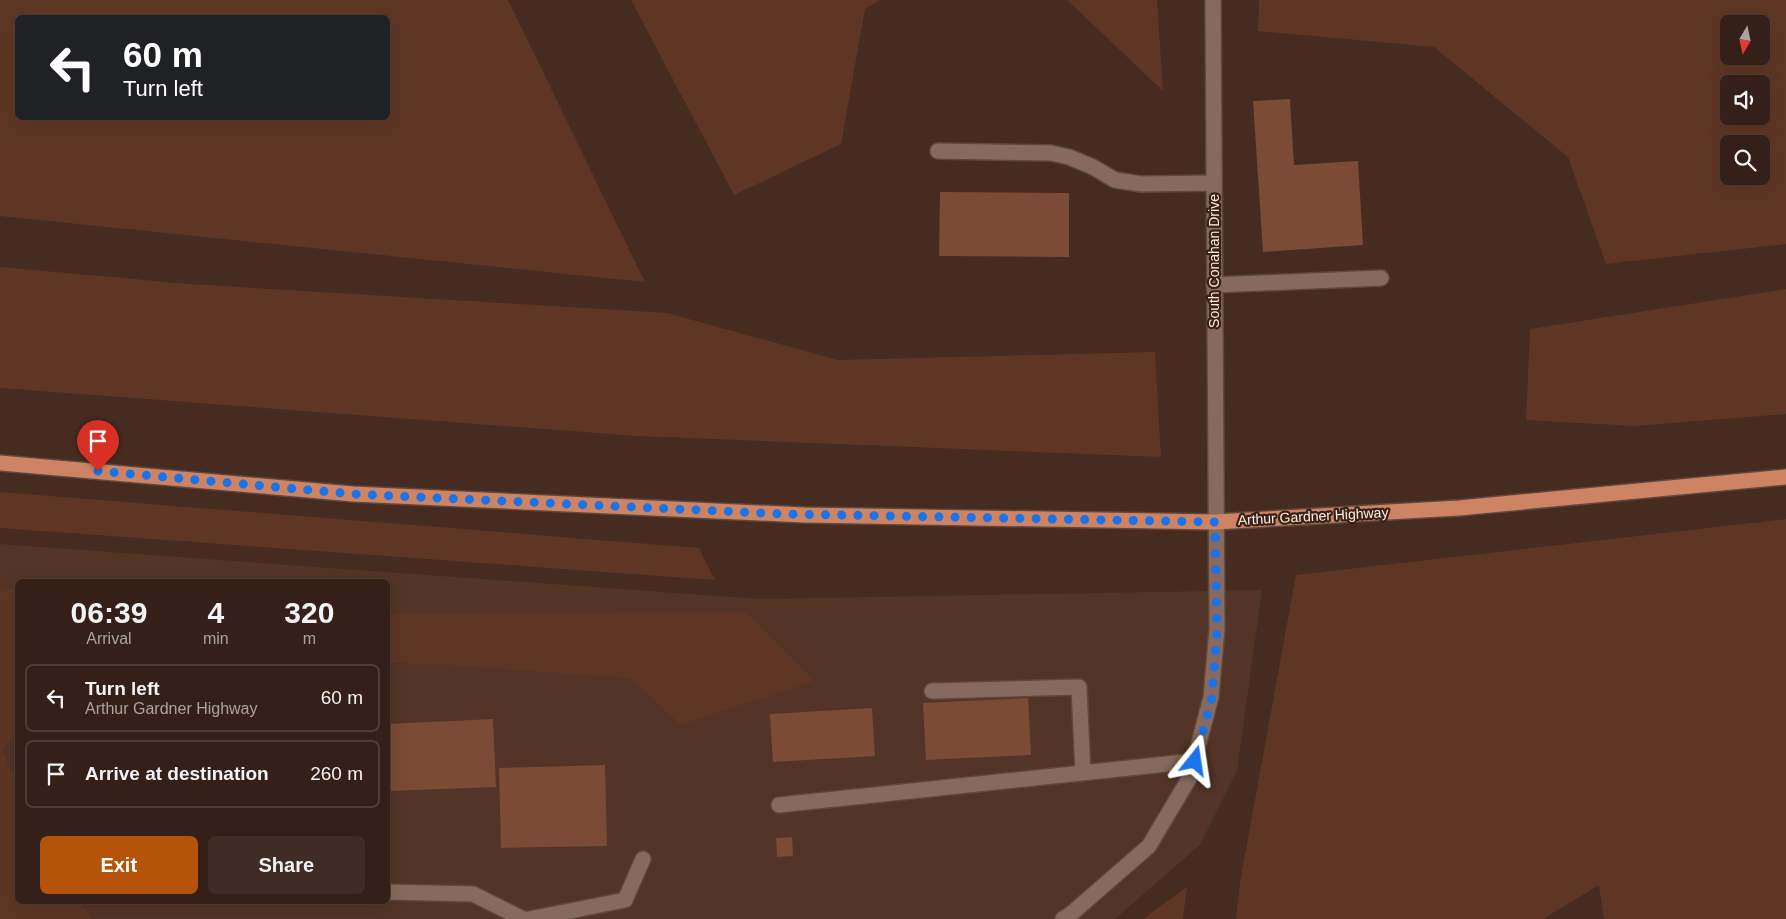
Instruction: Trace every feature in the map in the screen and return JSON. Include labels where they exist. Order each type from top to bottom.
[{"type":"main road","name":"Arthur Gardner Highway","points":[[0,463],[353,494],[804,515],[1215,522],[1458,508],[1786,477]]},
{"type":"street","name":"South Conahan Drive","points":[[1063,919],[1149,846],[1190,777],[1212,697],[1217,630],[1213,0]]},
{"type":"street","points":[[938,151],[1051,153],[1069,157],[1093,167],[1115,180],[1141,184],[1214,183]]},
{"type":"street","points":[[1214,285],[1381,278]]},
{"type":"street","points":[[932,691],[1079,687],[1083,773]]},
{"type":"street","points":[[780,805],[1195,761]]},
{"type":"street","points":[[529,919],[625,900],[643,859]]},
{"type":"street","points":[[390,892],[473,894],[523,919]]},
{"type":"shaded area","points":[[0,0],[508,0],[645,282],[0,216]]},
{"type":"shaded area","points":[[631,0],[880,0],[865,9],[841,144],[734,195]]},
{"type":"shaded area","points":[[1067,0],[1157,0],[1163,91]]},
{"type":"shaded area","points":[[1259,0],[1786,0],[1786,244],[1606,264],[1568,157],[1434,47],[1258,31]]},
{"type":"shaded area","points":[[0,267],[189,284],[667,313],[838,360],[1155,352],[1161,457],[636,436],[0,388]]},
{"type":"shaded area","points":[[1786,289],[1786,414],[1634,426],[1526,420],[1530,329]]},
{"type":"shaded area","points":[[0,492],[699,548],[715,580],[0,528]]},
{"type":"shaded area","points":[[1786,519],[1786,919],[1604,919],[1599,885],[1543,919],[1236,919],[1240,882],[1296,575]]},
{"type":"shaded area","points":[[0,544],[760,599],[1262,590],[1237,771],[1200,845],[1115,919],[0,919]]},
{"type":"shaded area","points":[[0,588],[15,590],[15,735],[2,750],[15,779],[15,904],[80,904],[92,919],[0,919]]},
{"type":"shaded area","points":[[747,612],[814,681],[681,725],[630,678],[437,664],[390,663],[390,614]]},
{"type":"shaded area","points":[[1187,887],[1183,919],[1143,919]]},
{"type":"building","points":[[1290,99],[1294,165],[1358,161],[1363,245],[1263,252],[1253,101]]},
{"type":"building","points":[[940,192],[1069,193],[1069,257],[939,256]]},
{"type":"building","points":[[1028,698],[1031,755],[926,760],[923,703]]},
{"type":"building","points":[[872,708],[875,756],[773,762],[770,714]]},
{"type":"building","points":[[493,719],[496,787],[390,791],[390,724]]},
{"type":"building","points":[[605,765],[607,846],[501,848],[499,768]]},
{"type":"building","points":[[792,837],[793,856],[777,857],[776,838]]},
{"type":"route","points":[[98,471],[353,494],[785,514],[1215,522],[1217,630],[1212,697],[1195,761]]}]
